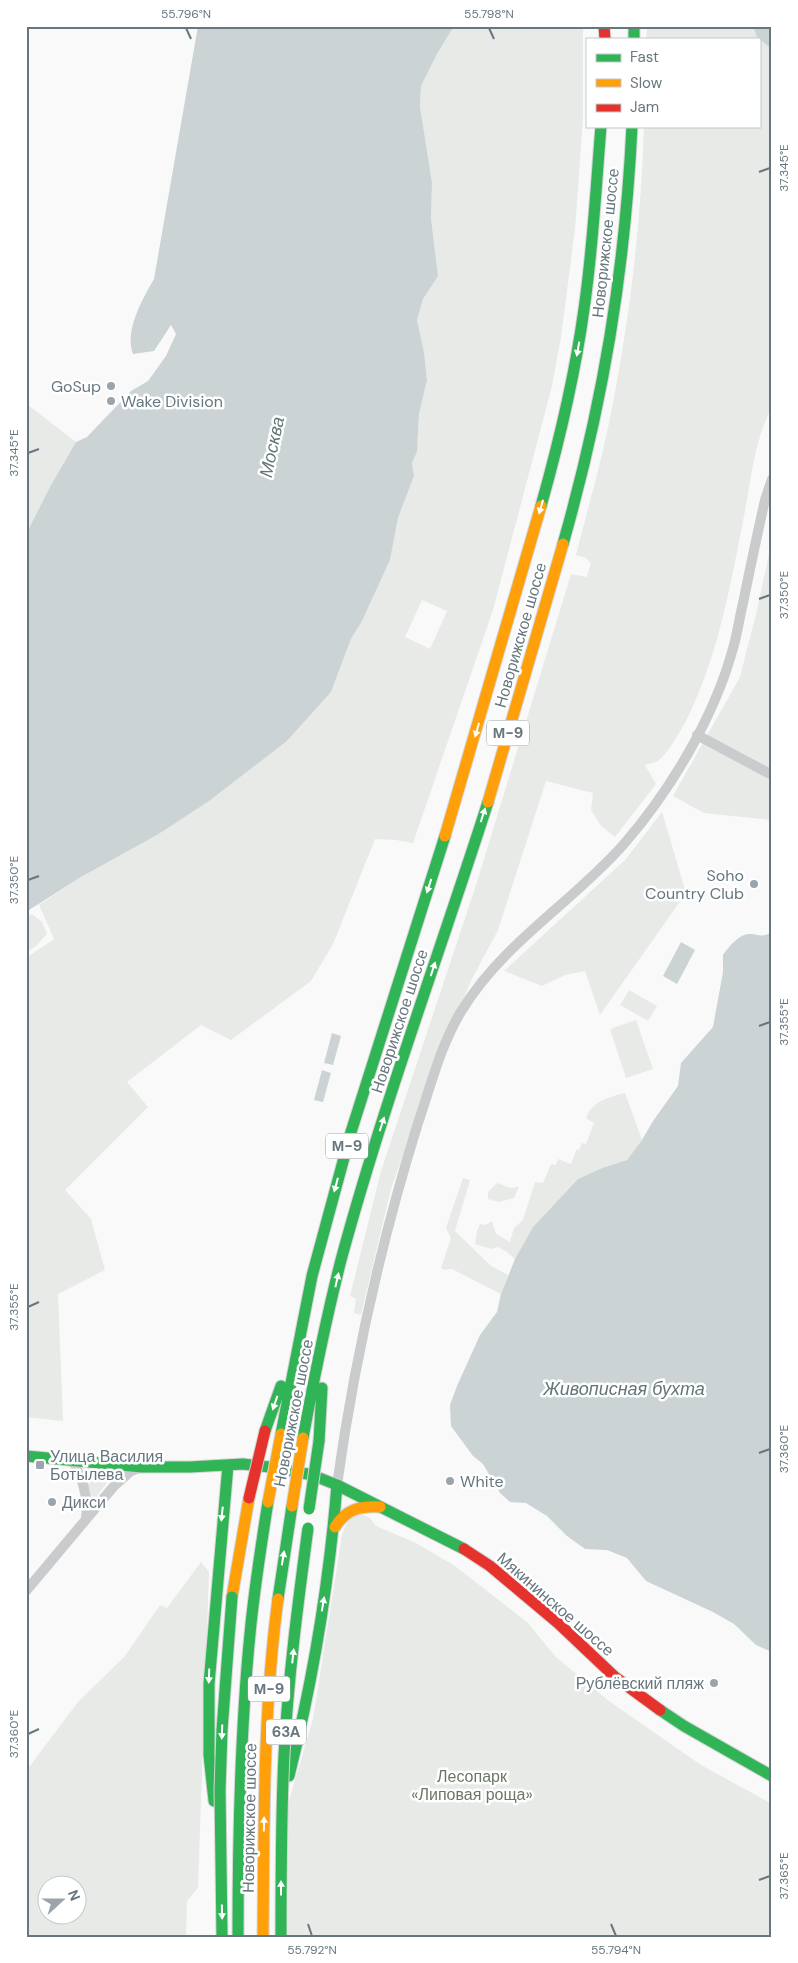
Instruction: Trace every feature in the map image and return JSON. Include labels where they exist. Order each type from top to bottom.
[{"type":"main road","name":"Новорижское шоссе","points":[[238,1937],[241,1765],[248,1651],[256,1578],[268,1502],[302,1324],[312,1276],[351,1132],[459,791],[552,463],[575,365],[584,310],[592,244],[601,128]]},
{"type":"main road","name":"Новорижское шоссе","points":[[263,1937],[266,1744],[271,1657],[280,1580],[312,1392],[342,1260],[373,1154],[493,783],[535,643],[593,433],[606,371],[620,272],[632,128]]},
{"type":"main road","points":[[222,1937],[220,1790],[222,1730],[232,1596],[249,1498],[265,1431],[302,1324]]},
{"type":"main road","name":"63A","points":[[282,1937],[281,1845],[286,1730],[296,1618],[319,1441],[326,1327]]},
{"type":"main road","name":"Мякининское шоссе","points":[[26,1456],[142,1467],[228,1466],[244,1464],[312,1475],[338,1485],[458,1545],[490,1566],[558,1623],[615,1677],[647,1701],[684,1726],[772,1776]]},
{"type":"main road","points":[[228,1466],[222,1511],[210,1664],[209,1760],[211,1786],[222,1851],[238,1923]]},
{"type":"main road","points":[[264,1873],[307,1707],[334,1528],[338,1485]]},
{"type":"main road","points":[[334,1528],[339,1520],[350,1510],[366,1506],[386,1508]]},
{"type":"street","points":[[338,1485],[363,1332],[383,1245],[402,1173],[435,1071],[460,1012],[495,965],[581,888],[624,844],[652,808],[675,773],[717,696],[732,651],[765,500],[772,479]]},
{"type":"street","points":[[697,735],[772,775]]},
{"type":"street","points":[[73,1461],[84,1484],[88,1508],[86,1518]]},
{"type":"street","points":[[112,1465],[116,1476],[114,1486]]},
{"type":"street","points":[[26,1591],[114,1486],[131,1471],[142,1467]]},
{"type":"green space","points":[[454,26],[583,26],[583,119],[575,229],[561,337],[552,386],[493,610],[413,843],[375,839],[333,944],[311,981],[231,1040],[201,1025],[127,1082],[148,1107],[65,1190],[91,1219],[105,1270],[58,1294],[63,1421],[26,1417],[26,958],[54,939],[39,905],[81,877],[157,835],[287,741],[331,692],[351,639],[362,621],[390,560],[398,518],[414,476],[412,463],[417,452],[419,414],[427,380],[424,352],[417,320],[423,299],[438,275],[431,218],[432,183],[420,106],[421,86]],"holes":[[[422,600],[447,611],[430,649],[405,637]]]},
{"type":"green space","points":[[647,26],[753,26],[759,38],[646,38]]},
{"type":"green space","points":[[760,40],[772,50],[772,408],[761,432],[723,617],[708,669],[687,719],[665,754],[656,762],[645,765],[656,784],[615,837],[601,826],[591,810],[593,793],[546,781],[498,930],[445,1034],[391,1189],[361,1315],[354,1313],[356,1299],[350,1296],[381,1171],[477,882],[571,574],[587,577],[591,563],[586,558],[576,555],[598,472],[616,386],[633,275],[644,128],[760,128]]},
{"type":"green space","points":[[28,405],[76,442],[26,534],[26,407]]},
{"type":"green space","points":[[772,540],[772,820],[704,813],[673,796],[740,677]]},
{"type":"green space","points":[[662,812],[686,893],[600,1015],[585,971],[565,975],[542,986],[504,971],[625,860]]},
{"type":"green space","points":[[32,914],[42,922],[47,934],[36,946],[26,953],[26,917]]},
{"type":"green space","points":[[629,990],[657,1006],[648,1021],[620,1005]]},
{"type":"green space","points":[[636,1020],[653,1069],[626,1078],[610,1029]]},
{"type":"green space","points":[[625,1093],[642,1140],[627,1160],[602,1168],[578,1179],[533,1227],[515,1259],[498,1247],[491,1249],[475,1244],[480,1224],[486,1225],[492,1221],[496,1234],[510,1242],[514,1228],[523,1220],[535,1182],[543,1183],[551,1164],[556,1165],[558,1159],[571,1164],[577,1149],[579,1150],[582,1143],[586,1144],[594,1123],[586,1118],[592,1107],[607,1098]]},
{"type":"green space","points":[[463,1178],[470,1180],[455,1231],[491,1266],[508,1275],[501,1294],[452,1269],[444,1270],[441,1268],[451,1238],[446,1228]]},
{"type":"green space","points":[[497,1183],[511,1188],[519,1187],[514,1198],[499,1202],[488,1199],[488,1192]]},
{"type":"green space","points":[[87,1469],[108,1470],[113,1475],[93,1501],[85,1474]]},
{"type":"green space","name":"Лесопарк «Липовая роща»","points":[[360,1513],[370,1518],[376,1526],[414,1542],[455,1566],[527,1622],[556,1657],[609,1701],[701,1765],[772,1804],[772,1937],[288,1937],[288,1804],[313,1719],[342,1535],[348,1520]]},
{"type":"green space","points":[[201,1562],[209,1572],[198,1888],[187,1901],[186,1937],[26,1937],[26,1771],[78,1702],[125,1656],[160,1605],[167,1608]]},
{"type":"water","name":"Москва","points":[[198,26],[454,26],[421,86],[420,106],[432,183],[431,218],[438,276],[423,299],[417,320],[424,352],[427,380],[419,414],[417,452],[412,463],[414,476],[398,518],[390,560],[362,621],[351,639],[331,692],[287,741],[209,801],[157,835],[81,877],[26,912],[26,534],[76,442],[87,437],[131,391],[148,381],[166,356],[176,334],[171,325],[154,351],[133,354],[131,335],[133,325],[140,305],[154,279]]},
{"type":"water","points":[[753,26],[772,26],[772,50],[760,38],[757,37]]},
{"type":"water","name":"Живописная бухта","points":[[772,932],[772,1652],[756,1645],[734,1624],[713,1612],[646,1581],[627,1558],[607,1550],[585,1549],[567,1536],[547,1516],[526,1503],[510,1502],[500,1493],[483,1464],[473,1456],[451,1426],[450,1405],[480,1335],[497,1312],[501,1294],[515,1259],[533,1227],[578,1179],[602,1168],[627,1160],[678,1086],[681,1063],[713,1027],[723,972],[723,955],[734,942],[744,935],[762,935]]},
{"type":"water","points":[[681,942],[695,950],[677,984],[663,976]]},
{"type":"water","points":[[332,1033],[341,1036],[333,1065],[324,1063]]},
{"type":"water","points":[[322,1070],[331,1073],[323,1102],[314,1100]]},
{"type":"traffic: fast","points":[[634,26],[634,38]]},
{"type":"traffic: fast","points":[[541,506],[566,408],[580,334],[590,263],[601,128]]},
{"type":"traffic: fast","points":[[563,544],[590,440],[610,337],[624,233],[632,128]]},
{"type":"traffic: fast","points":[[303,1438],[330,1304],[357,1202],[393,1087],[488,802]]},
{"type":"traffic: fast","points":[[281,1434],[312,1276],[351,1132],[445,836]]},
{"type":"traffic: fast","points":[[265,1431],[281,1386]]},
{"type":"traffic: fast","points":[[319,1441],[322,1388]]},
{"type":"traffic: fast","points":[[309,1509],[319,1441]]},
{"type":"traffic: fast","points":[[26,1456],[142,1467],[243,1464],[278,1468],[312,1475],[337,1485],[464,1549]]},
{"type":"traffic: fast","points":[[214,1801],[209,1755],[209,1684],[228,1465]]},
{"type":"traffic: fast","points":[[289,1776],[306,1704],[319,1632],[330,1559],[337,1485]]},
{"type":"traffic: fast","points":[[238,1937],[239,1823],[244,1709],[254,1601],[268,1502]]},
{"type":"traffic: fast","points":[[278,1599],[292,1506]]},
{"type":"traffic: fast","points":[[281,1937],[283,1778],[286,1727],[308,1528]]},
{"type":"traffic: fast","points":[[222,1937],[220,1790],[222,1730],[232,1597]]},
{"type":"traffic: fast","points":[[660,1710],[684,1726],[772,1776]]},
{"type":"traffic: slow","points":[[445,836],[541,506]]},
{"type":"traffic: slow","points":[[488,802],[563,544]]},
{"type":"traffic: slow","points":[[268,1502],[281,1434]]},
{"type":"traffic: slow","points":[[292,1506],[303,1438]]},
{"type":"traffic: slow","points":[[232,1597],[249,1498]]},
{"type":"traffic: slow","points":[[335,1527],[349,1512],[366,1507],[380,1507]]},
{"type":"traffic: slow","points":[[263,1937],[267,1726],[269,1684],[278,1599]]},
{"type":"traffic: jam","points":[[604,26],[605,38]]},
{"type":"traffic: jam","points":[[249,1498],[265,1431]]},
{"type":"traffic: jam","points":[[464,1549],[490,1566],[558,1623],[615,1677],[660,1710]]},
{"type":"place","name":"GoSup","points":[[111,386]]},
{"type":"place","name":"Wake Division","points":[[111,401]]},
{"type":"place","name":"Soho Country Club","points":[[754,884]]},
{"type":"place","name":"Улица Василия Ботылева","points":[[40,1465]]},
{"type":"place","name":"White","points":[[450,1481]]},
{"type":"place","name":"Дикси","points":[[52,1502]]},
{"type":"place","name":"Рублёвский пляж","points":[[714,1683]]}]
